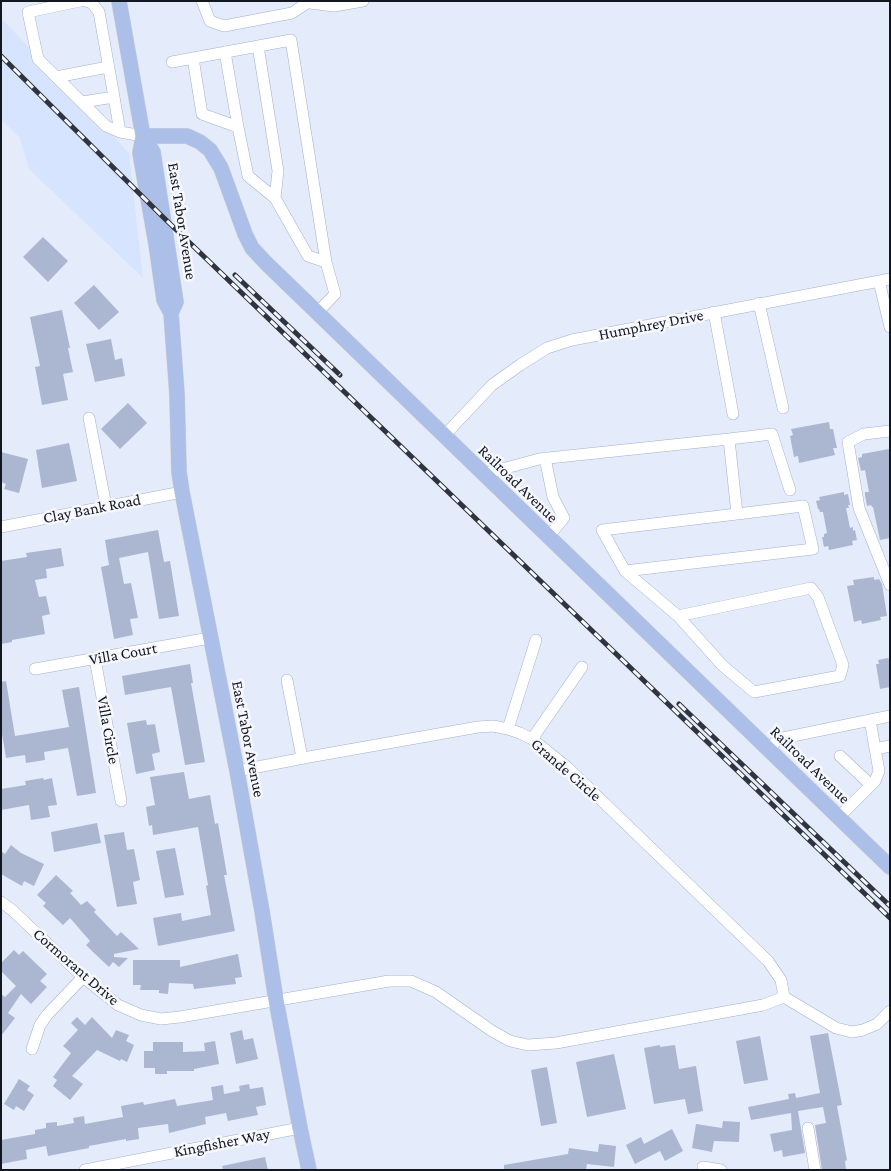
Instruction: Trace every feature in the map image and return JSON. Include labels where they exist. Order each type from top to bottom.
[{"type":"main road","name":"East Tabor Avenue","points":[[119,1],[143,136],[140,153],[164,300],[171,313],[177,394],[179,472],[182,492],[237,771],[276,1000],[309,1170]]},
{"type":"main road","name":"Railroad Avenue","points":[[143,136],[187,136],[200,142],[210,150],[221,168],[244,234],[252,248],[266,263],[890,867]]},
{"type":"street","points":[[80,1],[28,12],[38,59],[106,126],[120,132],[143,136]]},
{"type":"street","points":[[86,1],[92,3],[100,12],[120,132]]},
{"type":"street","points":[[202,1],[210,21],[224,26],[292,13],[310,2],[334,6],[363,1]]},
{"type":"street","points":[[172,62],[291,40],[326,262],[335,294],[317,313]]},
{"type":"street","points":[[258,46],[278,171],[274,198]]},
{"type":"street","points":[[106,50],[128,48]]},
{"type":"street","points":[[225,52],[248,176],[274,198],[308,256],[326,262]]},
{"type":"street","points":[[193,58],[202,114],[238,127]]},
{"type":"street","points":[[56,77],[108,67]]},
{"type":"street","points":[[82,102],[114,97]]},
{"type":"street","points":[[884,280],[890,327]]},
{"type":"street","name":"Humphrey Drive","points":[[444,436],[492,385],[548,348],[572,340],[884,280]]},
{"type":"street","points":[[759,303],[783,408]]},
{"type":"street","points":[[714,312],[733,414]]},
{"type":"street","points":[[89,418],[106,506]]},
{"type":"street","points":[[890,431],[864,434],[848,442],[859,508],[890,585]]},
{"type":"street","points":[[484,474],[545,458],[772,434],[790,490]]},
{"type":"street","points":[[729,439],[738,514]]},
{"type":"street","points":[[545,458],[553,498],[564,518],[548,537]]},
{"type":"street","name":"Clay Bank Road","points":[[1,527],[182,492]]},
{"type":"street","points":[[626,571],[814,549],[803,506],[602,530],[626,571],[678,616],[723,666],[754,692],[840,676],[843,665],[818,597],[811,588],[678,616]]},
{"type":"street","name":"Villa Court","points":[[35,669],[210,638]]},
{"type":"street","points":[[508,728],[536,640]]},
{"type":"street","name":"Villa Circle","points":[[95,659],[120,801]]},
{"type":"street","points":[[532,739],[582,667]]},
{"type":"street","points":[[287,680],[302,758]]},
{"type":"street","points":[[770,750],[778,739],[890,716]]},
{"type":"street","points":[[839,817],[871,784],[879,771],[870,720]]},
{"type":"street","name":"Grande Circle","points":[[237,771],[478,727],[508,728],[532,739],[568,768],[768,961],[782,980],[784,997]]},
{"type":"street","points":[[876,749],[890,746]]},
{"type":"street","points":[[840,756],[871,784]]},
{"type":"street","name":"Cormorant Drive","points":[[1,902],[12,910],[83,977],[118,1005],[141,1015],[161,1019],[180,1017],[276,1000]]},
{"type":"street","points":[[32,1049],[40,1025],[47,1015],[83,977]]},
{"type":"street","points":[[276,1000],[389,981],[410,981],[436,992],[492,1031],[510,1041],[528,1045],[556,1043],[763,1005],[784,997],[836,1028],[852,1032],[877,1024],[890,1011]]},
{"type":"street","name":"Kingfisher Way","points":[[85,1170],[300,1128]]},
{"type":"street","points":[[808,1128],[816,1170]]},
{"type":"street","points":[[703,1167],[721,1170]]},
{"type":"shaded area","points":[[1,18],[129,153],[143,278],[29,169],[20,138],[1,119]]},
{"type":"building","points":[[43,237],[68,261],[48,282],[23,257]]},
{"type":"building","points":[[94,285],[119,312],[99,330],[74,303]]},
{"type":"building","points":[[62,310],[73,372],[63,374],[68,400],[42,405],[35,367],[40,366],[30,317]]},
{"type":"building","points":[[111,339],[115,360],[122,358],[125,376],[95,382],[86,344]]},
{"type":"building","points":[[128,403],[147,423],[120,449],[101,429]]},
{"type":"building","points":[[829,422],[830,429],[833,429],[837,448],[833,448],[835,455],[799,463],[798,456],[794,457],[790,436],[793,435],[791,429]]},
{"type":"building","points":[[69,443],[77,481],[42,488],[36,450]]},
{"type":"building","points":[[889,449],[890,538],[880,540],[873,507],[871,505],[867,506],[865,492],[869,492],[865,470],[861,471],[858,458],[862,457],[862,454]]},
{"type":"building","points":[[1,452],[28,459],[19,493],[4,489],[6,484],[1,482]]},
{"type":"building","points":[[844,492],[844,495],[848,494],[850,505],[848,505],[849,508],[846,508],[850,528],[853,527],[853,531],[855,530],[857,540],[852,541],[853,545],[829,550],[828,546],[824,547],[822,537],[827,533],[823,512],[820,512],[818,509],[816,501],[820,500],[819,497]]},
{"type":"building","points":[[158,530],[164,562],[170,561],[179,616],[159,619],[148,552],[119,558],[124,584],[131,583],[138,618],[130,619],[133,635],[114,639],[101,567],[109,565],[105,540]]},
{"type":"building","points":[[61,548],[64,566],[46,569],[47,578],[35,580],[39,597],[46,596],[50,614],[42,616],[45,634],[1,644],[1,561],[27,557],[26,553]]},
{"type":"building","points":[[874,577],[874,580],[879,579],[882,584],[887,616],[880,617],[881,620],[862,624],[861,620],[854,622],[847,586],[854,585],[853,580]]},
{"type":"building","points":[[888,658],[890,660],[890,687],[880,689],[876,664],[879,664],[878,660]]},
{"type":"building","points":[[190,664],[193,683],[191,683],[205,762],[185,765],[171,687],[125,695],[122,676]]},
{"type":"building","points":[[6,681],[15,736],[69,727],[62,690],[79,687],[96,793],[77,796],[68,748],[44,752],[45,760],[26,763],[25,755],[6,758],[1,728],[1,682]]},
{"type":"building","points":[[146,720],[147,725],[155,724],[160,752],[152,754],[155,770],[136,774],[127,723]]},
{"type":"building","points":[[184,772],[189,799],[210,795],[215,824],[218,823],[227,875],[224,875],[235,931],[158,946],[153,918],[181,913],[182,921],[211,915],[198,827],[153,835],[152,825],[149,826],[146,807],[155,805],[150,777]]},
{"type":"building","points":[[43,778],[44,780],[52,778],[57,805],[48,806],[50,817],[31,820],[29,805],[1,810],[1,789],[26,785],[25,781]]},
{"type":"building","points":[[97,823],[101,843],[54,852],[51,832]]},
{"type":"building","points":[[124,832],[127,850],[134,849],[140,880],[133,882],[137,904],[117,907],[104,835]]},
{"type":"building","points":[[11,845],[21,853],[44,864],[34,886],[24,881],[22,886],[1,874],[1,851],[5,854]]},
{"type":"building","points":[[175,848],[184,895],[165,898],[156,851]]},
{"type":"building","points":[[56,875],[73,891],[70,893],[81,905],[87,901],[96,910],[94,912],[117,936],[121,932],[139,949],[114,954],[114,957],[128,958],[119,967],[113,962],[109,967],[86,945],[90,941],[70,918],[63,925],[43,906],[46,903],[37,895]]},
{"type":"building","points":[[14,950],[19,955],[23,951],[47,974],[40,981],[47,987],[31,1004],[21,994],[8,1013],[15,1018],[1,1036],[1,994],[5,997],[16,986],[1,971],[1,963]]},
{"type":"building","points":[[238,954],[242,977],[235,978],[236,984],[194,989],[193,984],[169,983],[168,994],[159,993],[159,990],[140,990],[141,985],[133,985],[133,960],[180,960],[180,967]]},
{"type":"building","points":[[77,1017],[85,1025],[92,1017],[112,1038],[116,1030],[129,1035],[126,1041],[134,1045],[127,1062],[121,1059],[120,1061],[97,1050],[72,1076],[83,1084],[70,1100],[53,1086],[57,1080],[53,1077],[71,1053],[63,1046],[78,1030],[71,1023]]},
{"type":"building","points":[[242,1030],[244,1040],[253,1038],[258,1059],[236,1064],[230,1033]]},
{"type":"building","points":[[828,1033],[842,1105],[837,1106],[847,1160],[845,1161],[846,1170],[822,1170],[815,1125],[826,1123],[823,1107],[798,1111],[805,1153],[783,1157],[782,1150],[774,1152],[770,1134],[792,1130],[791,1113],[751,1120],[748,1107],[789,1099],[788,1094],[795,1093],[796,1098],[820,1093],[810,1036]]},
{"type":"building","points":[[760,1036],[768,1080],[744,1084],[736,1041]]},
{"type":"building","points":[[215,1041],[219,1064],[194,1069],[194,1071],[167,1071],[167,1074],[155,1074],[155,1068],[144,1068],[144,1051],[153,1051],[153,1042],[183,1042],[183,1052],[205,1051],[204,1043]]},
{"type":"building","points":[[660,1045],[660,1047],[675,1045],[679,1069],[696,1066],[703,1111],[688,1114],[685,1099],[654,1104],[644,1048]]},
{"type":"building","points":[[614,1054],[626,1109],[587,1117],[576,1062]]},
{"type":"building","points":[[547,1067],[557,1123],[541,1126],[531,1070]]},
{"type":"building","points":[[19,1079],[30,1086],[27,1090],[34,1095],[24,1111],[16,1106],[14,1110],[4,1104]]},
{"type":"building","points":[[249,1084],[250,1089],[263,1087],[266,1105],[256,1107],[258,1115],[228,1121],[226,1113],[205,1117],[206,1124],[169,1133],[168,1124],[138,1128],[139,1139],[126,1141],[126,1139],[48,1156],[46,1146],[26,1150],[27,1159],[1,1164],[1,1140],[35,1134],[35,1130],[46,1128],[46,1123],[57,1122],[57,1126],[74,1123],[73,1118],[84,1116],[85,1124],[123,1117],[121,1106],[143,1102],[144,1105],[175,1099],[177,1106],[213,1100],[211,1087],[223,1085],[224,1094],[240,1091],[239,1086]]},
{"type":"building","points":[[723,1121],[740,1122],[739,1142],[714,1141],[712,1152],[692,1148],[696,1124],[722,1128]]},
{"type":"building","points":[[672,1129],[683,1151],[665,1161],[660,1151],[635,1164],[626,1145],[641,1137],[644,1144]]},
{"type":"building","points":[[599,1144],[616,1146],[614,1167],[587,1164],[586,1170],[504,1170],[504,1165],[568,1154],[569,1148],[598,1152]]},
{"type":"building","points":[[265,1157],[268,1170],[223,1170],[222,1166]]},
{"type":"railway","points":[[1,56],[163,217],[890,918]]},
{"type":"railway","points":[[235,275],[340,375]]},
{"type":"railway","points":[[679,704],[890,906]]}]
